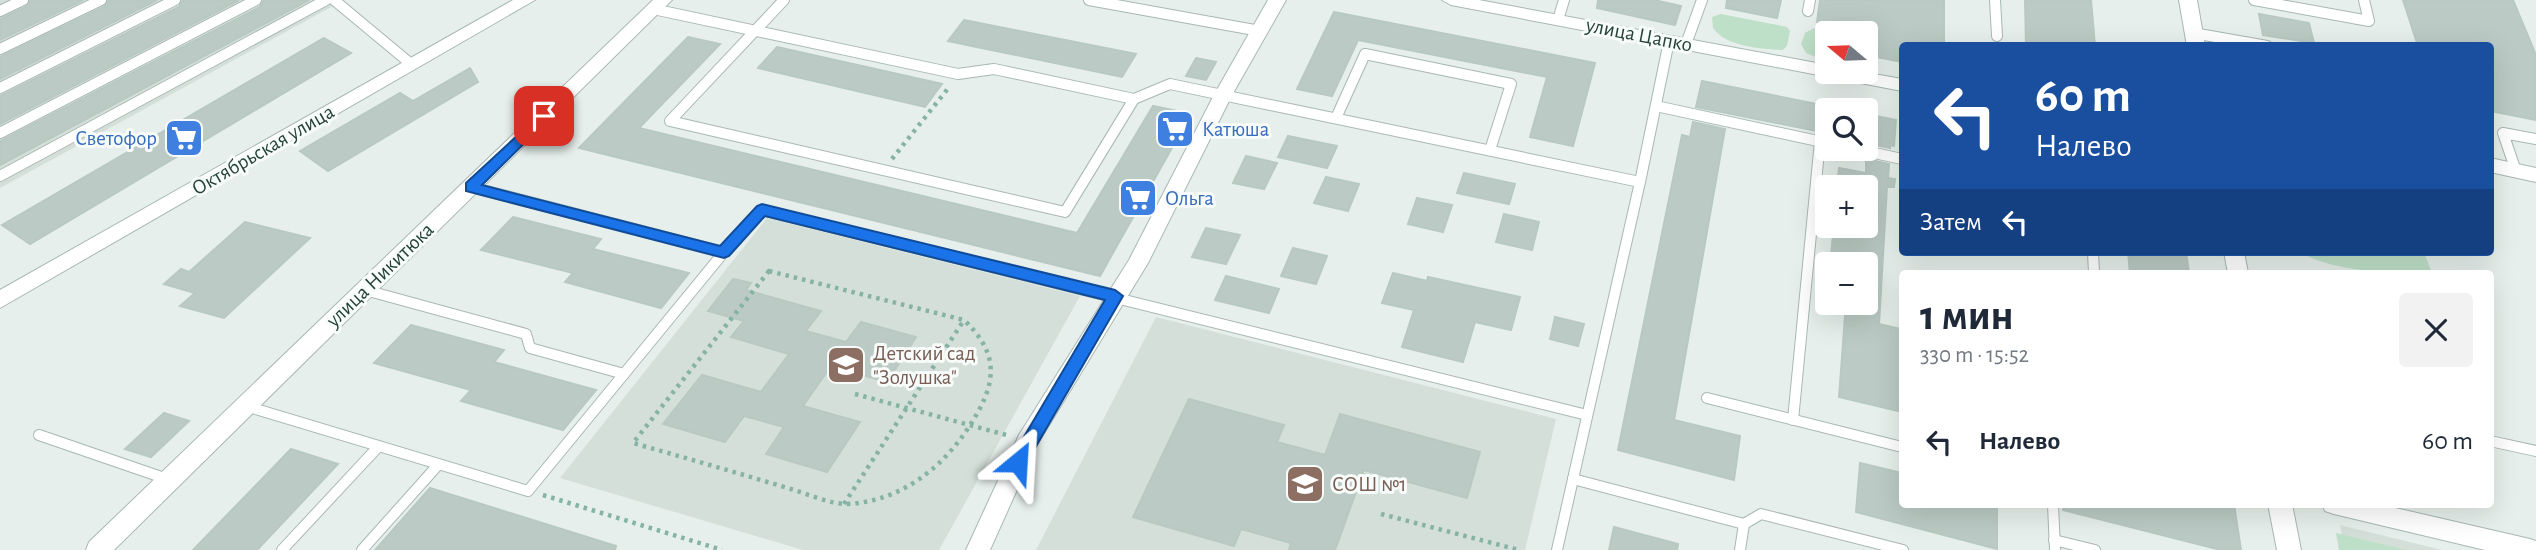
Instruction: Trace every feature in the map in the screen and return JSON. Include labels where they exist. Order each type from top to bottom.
[{"type":"street","name":"Октябрьская улица","points":[[0,300],[526,0]]},
{"type":"street","points":[[978,550],[1027,442],[1115,296],[1138,263],[1223,95],[1277,0]]},
{"type":"street","name":"улица Цапко","points":[[1451,0],[1815,69]]},
{"type":"street","points":[[2188,0],[2195,39]]},
{"type":"street","name":"улица Никитюка","points":[[97,550],[658,5]]},
{"type":"street","points":[[1878,80],[1899,84]]},
{"type":"street","points":[[2494,166],[2526,173]]},
{"type":"street","points":[[2281,508],[2289,550]]},
{"type":"street","points":[[2351,508],[2530,550]]},
{"type":"lane","points":[[0,11],[23,0]]},
{"type":"lane","points":[[0,49],[101,0]]},
{"type":"lane","points":[[0,88],[175,0]]},
{"type":"lane","points":[[0,133],[256,0]]},
{"type":"lane","points":[[0,176],[326,0]]},
{"type":"lane","points":[[334,0],[411,64]]},
{"type":"lane","points":[[784,0],[670,121],[1065,212],[1135,99],[1170,84],[1640,182]]},
{"type":"lane","points":[[1089,0],[1260,31]]},
{"type":"lane","points":[[1558,20],[1564,0]]},
{"type":"lane","points":[[1557,550],[1656,106],[1677,43],[1702,0]]},
{"type":"lane","points":[[1808,11],[1810,0]]},
{"type":"lane","points":[[1994,0],[1997,36]]},
{"type":"lane","points":[[2254,0],[2369,21],[2364,0]]},
{"type":"lane","points":[[658,5],[755,31],[958,74],[994,69],[1135,99]]},
{"type":"lane","points":[[2195,39],[2226,42]]},
{"type":"lane","points":[[1336,118],[1365,54],[1511,84],[1490,150]]},
{"type":"lane","points":[[1656,106],[1815,140]]},
{"type":"lane","points":[[2526,173],[2503,133],[2536,139]]},
{"type":"lane","points":[[1878,154],[1899,158]]},
{"type":"lane","points":[[1793,419],[1822,161]]},
{"type":"lane","points":[[471,187],[724,252]]},
{"type":"lane","points":[[246,406],[528,491],[724,252],[762,210],[1587,415]]},
{"type":"lane","points":[[365,290],[526,334],[530,348],[624,374]]},
{"type":"lane","points":[[1707,398],[1899,445]]},
{"type":"lane","points":[[39,435],[170,480]]},
{"type":"lane","points":[[2494,442],[2536,451]]},
{"type":"lane","points":[[282,550],[378,447]]},
{"type":"lane","points":[[362,550],[438,465]]},
{"type":"lane","points":[[1573,479],[1744,524],[1761,514],[1903,550]]},
{"type":"lane","points":[[2053,508],[2055,545],[2095,550]]},
{"type":"lane","points":[[1740,550],[1744,524]]},
{"type":"path","points":[[883,172],[958,74]]},
{"type":"path","points":[[769,271],[964,320],[975,327],[989,346],[990,359],[991,376],[971,425],[947,456],[914,484],[879,500],[844,504],[633,443],[769,271]]},
{"type":"path","points":[[844,504],[964,320]]},
{"type":"path","points":[[855,394],[1027,442]]},
{"type":"path","points":[[528,491],[722,550]]},
{"type":"path","points":[[1381,514],[1519,550]]},
{"type":"shaded area","points":[[0,0],[344,0],[0,188]]},
{"type":"shaded area","name":"Детский сад \"Золушка\"","points":[[767,218],[1080,296],[939,550],[803,550],[560,478]]},
{"type":"shaded area","name":"СОШ №1","points":[[1156,317],[1556,419],[1525,550],[1036,550]]},
{"type":"shaded area","points":[[2340,525],[2442,550],[2345,550]]},
{"type":"green space","points":[[1721,14],[1787,27],[1790,31],[1787,46],[1783,50],[1765,49],[1726,39],[1713,28],[1712,17]]},
{"type":"green space","points":[[1815,28],[1815,57],[1806,53],[1801,44],[1805,33]]},
{"type":"green space","points":[[2308,256],[2426,256],[2431,270],[2364,270]]},
{"type":"green space","points":[[2336,533],[2407,550],[2339,550]]},
{"type":"building","points":[[31,0],[83,0],[0,40],[0,19],[26,7]]},
{"type":"building","points":[[109,0],[157,0],[0,79],[0,57],[104,7]]},
{"type":"building","points":[[183,0],[239,0],[0,124],[0,96],[179,7]]},
{"type":"building","points":[[264,0],[309,0],[0,165],[0,141],[260,7]]},
{"type":"building","points":[[1598,0],[1654,0],[1681,6],[1675,25],[1597,8]]},
{"type":"building","points":[[1727,0],[1781,0],[1777,18],[1726,8]]},
{"type":"building","points":[[1820,0],[1944,0],[1944,42],[1899,42],[1899,61],[1878,57],[1878,21],[1817,21]]},
{"type":"building","points":[[2025,0],[2091,0],[2095,42],[2026,42]]},
{"type":"building","points":[[2403,0],[2513,0],[2536,55],[2536,120],[2494,112],[2494,42],[2417,42]]},
{"type":"building","points":[[1334,12],[1595,63],[1573,146],[1530,137],[1547,77],[1358,40],[1332,96],[1297,89]]},
{"type":"building","points":[[2259,14],[2309,23],[2314,42],[2308,42],[2263,35]]},
{"type":"building","points":[[964,20],[1136,54],[1122,77],[948,41]]},
{"type":"building","points":[[688,37],[720,44],[639,128],[1077,233],[1153,106],[1191,114],[1100,276],[579,148]]},
{"type":"building","points":[[324,38],[351,53],[30,244],[2,225]]},
{"type":"building","points":[[777,47],[942,84],[925,107],[758,68]]},
{"type":"building","points":[[1196,58],[1216,62],[1206,80],[1186,76]]},
{"type":"building","points":[[470,68],[478,82],[328,171],[300,151],[400,93],[413,101]]},
{"type":"building","points":[[1702,81],[1815,104],[1815,131],[1696,107]]},
{"type":"building","points":[[1878,116],[1896,120],[1894,146],[1890,145],[1890,148],[1878,146]]},
{"type":"building","points":[[1693,122],[1725,129],[1674,420],[1740,436],[1734,480],[1618,450],[1682,135],[1690,137]]},
{"type":"building","points":[[1288,136],[1337,146],[1327,168],[1278,157]]},
{"type":"building","points":[[1246,156],[1277,163],[1264,189],[1233,183]]},
{"type":"building","points":[[1866,161],[1875,161],[1889,164],[1888,178],[1895,179],[1894,187],[1887,187],[1879,324],[1899,329],[1898,411],[1839,397],[1845,315],[1878,315],[1878,252],[1831,252],[1833,238],[1878,238],[1878,175],[1838,175],[1839,168],[1866,173]]},
{"type":"building","points":[[1464,173],[1515,184],[1509,204],[1457,193]]},
{"type":"building","points":[[1326,177],[1359,184],[1348,211],[1314,203]]},
{"type":"building","points":[[1417,198],[1452,205],[1443,232],[1408,224]]},
{"type":"building","points":[[1504,214],[1539,222],[1532,250],[1496,242]]},
{"type":"building","points":[[513,217],[601,239],[593,249],[689,273],[661,308],[565,282],[573,273],[481,250]]},
{"type":"building","points":[[245,222],[310,238],[224,318],[180,306],[195,293],[164,284],[181,269],[189,272]]},
{"type":"building","points":[[1206,228],[1240,235],[1226,264],[1192,257]]},
{"type":"building","points":[[1293,248],[1327,256],[1316,284],[1281,276]]},
{"type":"building","points":[[2128,256],[2187,256],[2189,270],[2130,270]]},
{"type":"building","points":[[1393,273],[1427,281],[1428,277],[1520,297],[1511,330],[1475,322],[1463,362],[1402,347],[1414,310],[1382,303]]},
{"type":"building","points":[[1226,276],[1279,289],[1269,313],[1215,300]]},
{"type":"building","name":"Детский сад \"Золушка\"","points":[[733,279],[751,283],[746,290],[821,311],[806,331],[846,342],[861,322],[916,337],[887,382],[831,366],[803,406],[860,422],[827,472],[766,454],[784,427],[744,416],[725,442],[663,424],[702,375],[761,392],[789,354],[731,337],[744,321],[708,311]]},
{"type":"building","points":[[1555,317],[1584,324],[1578,346],[1550,339]]},
{"type":"building","points":[[411,325],[504,350],[494,362],[596,390],[563,430],[461,401],[471,390],[374,363]]},
{"type":"building","points":[[1189,399],[1284,425],[1277,442],[1325,455],[1340,414],[1480,452],[1467,498],[1364,470],[1335,550],[1289,550],[1291,543],[1241,529],[1234,546],[1133,517]]},
{"type":"building","points":[[164,413],[189,421],[151,457],[125,449]]},
{"type":"building","points":[[291,449],[338,464],[257,550],[193,550]]},
{"type":"building","points":[[1860,463],[1899,472],[1899,508],[1997,508],[1997,549],[1856,512]]},
{"type":"building","points":[[430,488],[616,546],[615,550],[375,550]]},
{"type":"building","points":[[2235,508],[2241,550],[2221,550],[2063,510]]},
{"type":"building","points":[[1614,527],[1678,544],[1677,550],[1609,550]]},
{"type":"place","name":"Катюша","points":[[1175,129]]},
{"type":"place","name":"Светофор","points":[[184,138]]},
{"type":"place","name":"Ольга","points":[[1138,198]]},
{"type":"place","name":"Детский сад \"Золушка\"","points":[[846,365]]},
{"type":"place","name":"СОШ №1","points":[[1305,484]]},
{"type":"route","points":[[544,116],[471,187],[724,252],[762,210],[1115,296],[1027,442],[1018,462]]}]
